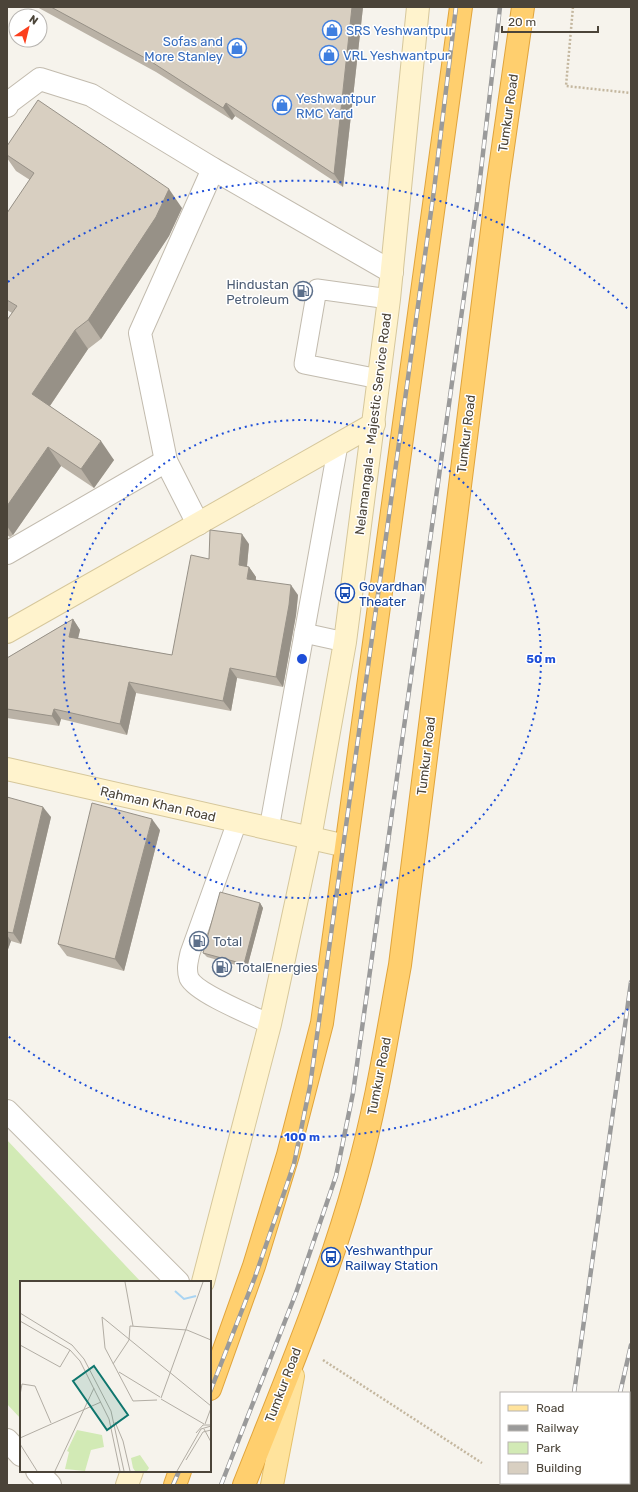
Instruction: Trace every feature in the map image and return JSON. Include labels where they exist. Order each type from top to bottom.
[{"type":"highway","points":[[212,1380],[257,1259],[288,1155],[322,1024],[461,7]]},
{"type":"highway","name":"Tumkur Road","points":[[244,1485],[332,1257],[356,1178],[377,1088],[400,965],[498,182],[522,7]]},
{"type":"highway","points":[[175,1485],[180,1472]]},
{"type":"main road","name":"Nelamangala - Majestic Service Road","points":[[203,1281],[270,1024],[310,838],[345,642],[389,299],[418,7]]},
{"type":"main road","points":[[7,632],[374,424]]},
{"type":"main road","name":"Rahman Khan Road","points":[[7,769],[346,846]]},
{"type":"main road","points":[[272,1485],[299,1345]]},
{"type":"main road","points":[[127,1485],[132,1472]]},
{"type":"street","points":[[7,106],[8,103],[40,79],[91,95],[213,169],[392,272]]},
{"type":"street","points":[[198,524],[166,461],[140,333],[213,169]]},
{"type":"street","points":[[7,553],[166,461]]},
{"type":"street","points":[[7,1111],[177,1281]]},
{"type":"street","points":[[7,1440],[20,1454]]},
{"type":"street","points":[[38,1472],[50,1485]]},
{"type":"lane","points":[[379,379],[304,364],[317,289],[389,299]]},
{"type":"lane","points":[[269,829],[338,445]]},
{"type":"lane","points":[[304,633],[345,642]]},
{"type":"lane","points":[[237,822],[190,953],[187,969],[190,979],[201,990],[270,1024]]},
{"type":"path","points":[[573,7],[566,86],[631,93]]},
{"type":"path","points":[[299,1345],[482,1463]]},
{"type":"green space","points":[[7,1140],[140,1281],[20,1281],[20,1418],[7,1404]]},
{"type":"building","name":"Yeshwantpur RMC Yard","points":[[51,7],[352,7],[334,174],[226,103],[223,108],[147,59]]},
{"type":"building","points":[[38,100],[169,189],[156,217],[88,320],[75,330],[32,394],[101,441],[81,469],[48,447],[7,506],[7,320],[17,306],[7,300],[7,213],[34,173],[7,155],[7,146]]},
{"type":"building","points":[[210,530],[242,534],[239,565],[249,567],[247,579],[291,585],[289,605],[276,677],[230,668],[223,701],[129,682],[120,724],[54,709],[52,716],[7,709],[7,658],[73,619],[69,637],[172,655],[191,555],[209,559]]},
{"type":"building","points":[[7,797],[43,807],[13,933],[7,932]]},
{"type":"building","points":[[92,803],[152,819],[115,959],[58,944]]},
{"type":"building","points":[[220,892],[260,903],[244,964],[203,953]]},
{"type":"railway","points":[[211,1389],[255,1277],[294,1164],[310,1086],[434,190],[456,7]]},
{"type":"railway","points":[[221,1485],[296,1293],[336,1176],[353,1093],[478,196],[500,7]]},
{"type":"railway","points":[[574,1392],[631,982]]},
{"type":"railway","points":[[620,1392],[631,1345]]},
{"type":"railway","points":[[173,1485],[179,1472]]},
{"type":"place","name":"SRS Yeshwantpur","points":[[332,30]]},
{"type":"place","name":"Sofas and More Stanley","points":[[237,48]]},
{"type":"place","name":"VRL Yeshwantpur","points":[[329,55]]},
{"type":"place","name":"Yeshwantpur RMC Yard","points":[[282,105]]},
{"type":"place","name":"Hindustan Petroleum","points":[[303,291]]},
{"type":"place","name":"Govardhan Theater","points":[[345,593]]},
{"type":"place","name":"Total","points":[[199,941]]},
{"type":"place","name":"TotalEnergies","points":[[222,967]]},
{"type":"place","name":"Yeshwanthpur Railway Station","points":[[331,1257]]}]
